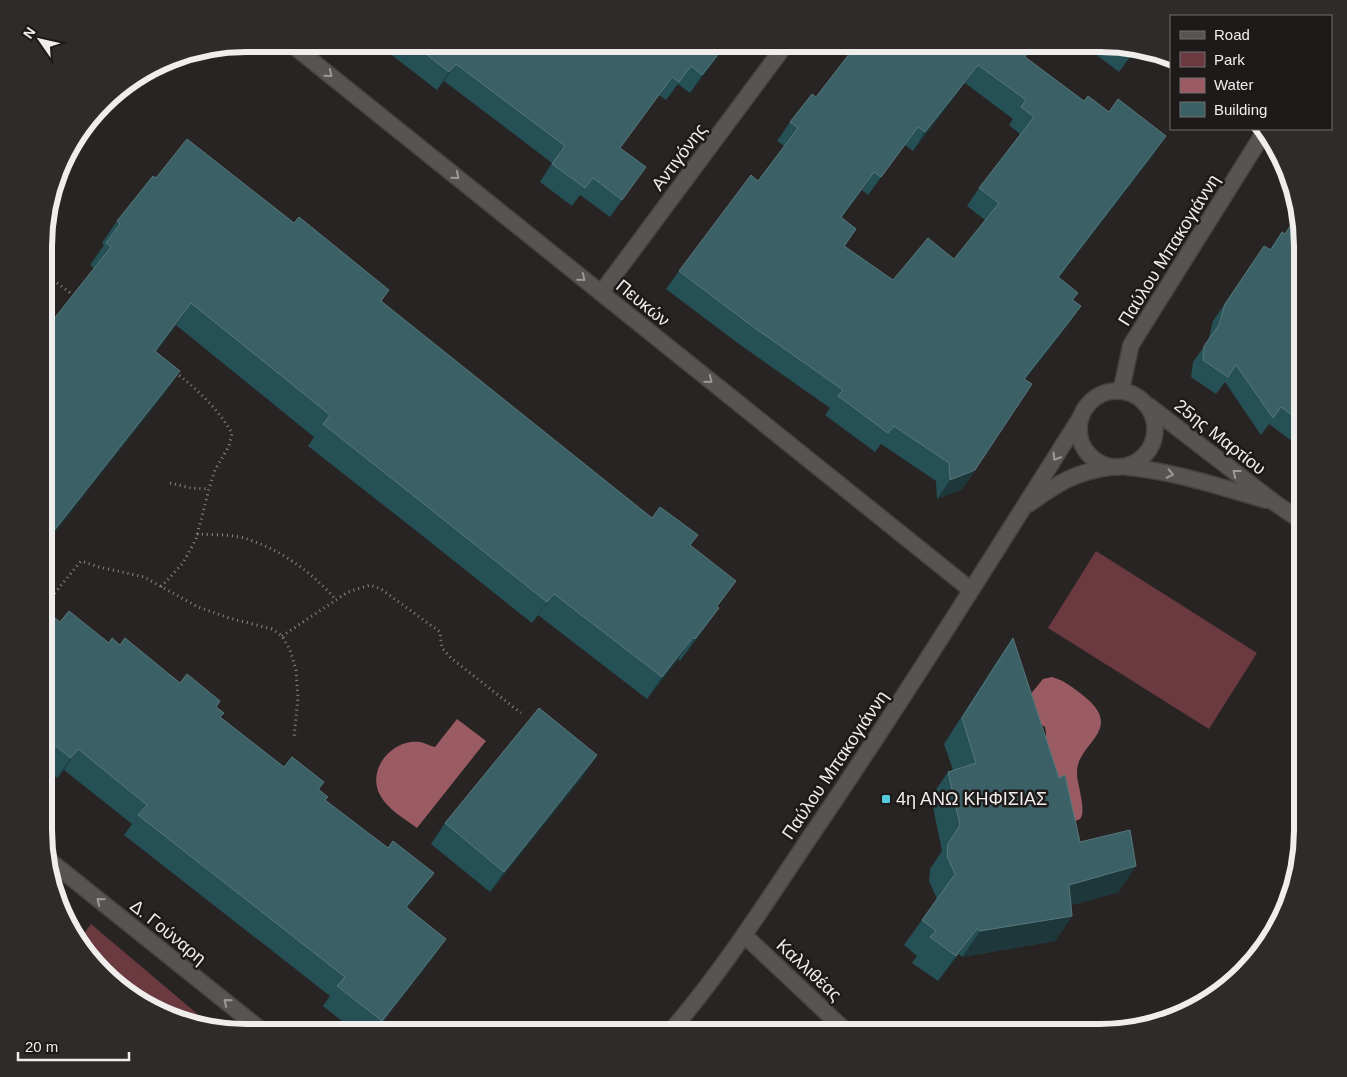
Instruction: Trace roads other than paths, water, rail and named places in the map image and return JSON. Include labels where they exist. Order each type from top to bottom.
[{"type":"street","name":"Πευκών","points":[[305,52],[601,293],[971,590]]},
{"type":"street","name":"Αντιγόνης","points":[[601,293],[780,52]]},
{"type":"street","name":"Παύλου Μπακογιάννη","points":[[1121,391],[1131,345],[1261,138]]},
{"type":"street","points":[[1121,391],[1132,394],[1143,401],[1150,411],[1154,422],[1155,434],[1145,456],[1134,464],[1117,467],[1097,462],[1087,453],[1081,441],[1079,428],[1082,415],[1088,404],[1097,396],[1121,391]]},
{"type":"street","name":"25ης Μαρτίου","points":[[1143,401],[1294,516]]},
{"type":"street","name":"Παύλου Μπακογιάννη","points":[[677,1024],[744,935],[860,764],[1082,415]]},
{"type":"street","name":"Παύλου Μπακογιάννη","points":[[1022,510],[1065,480],[1090,470],[1117,467]]},
{"type":"street","name":"25ης Μαρτίου","points":[[1117,467],[1144,469],[1181,476],[1275,503]]},
{"type":"street","name":"Δ. Γούναρη","points":[[56,866],[254,1024]]},
{"type":"street","name":"Καλλιθέας","points":[[744,935],[838,1024]]},
{"type":"water","points":[[1052,677],[1065,683],[1085,697],[1096,709],[1101,719],[1096,737],[1078,763],[1077,774],[1082,815],[1080,819],[1073,822],[1044,757],[1045,727],[1035,720],[1030,695],[1043,679]]},
{"type":"water","points":[[457,719],[486,741],[417,828],[383,800],[377,785],[379,766],[392,750],[400,745],[420,742],[435,747]]},
{"type":"place","name":"4η ΑΝΩ ΚΗΦΙΣΙΑΣ","points":[[886,799]]}]
